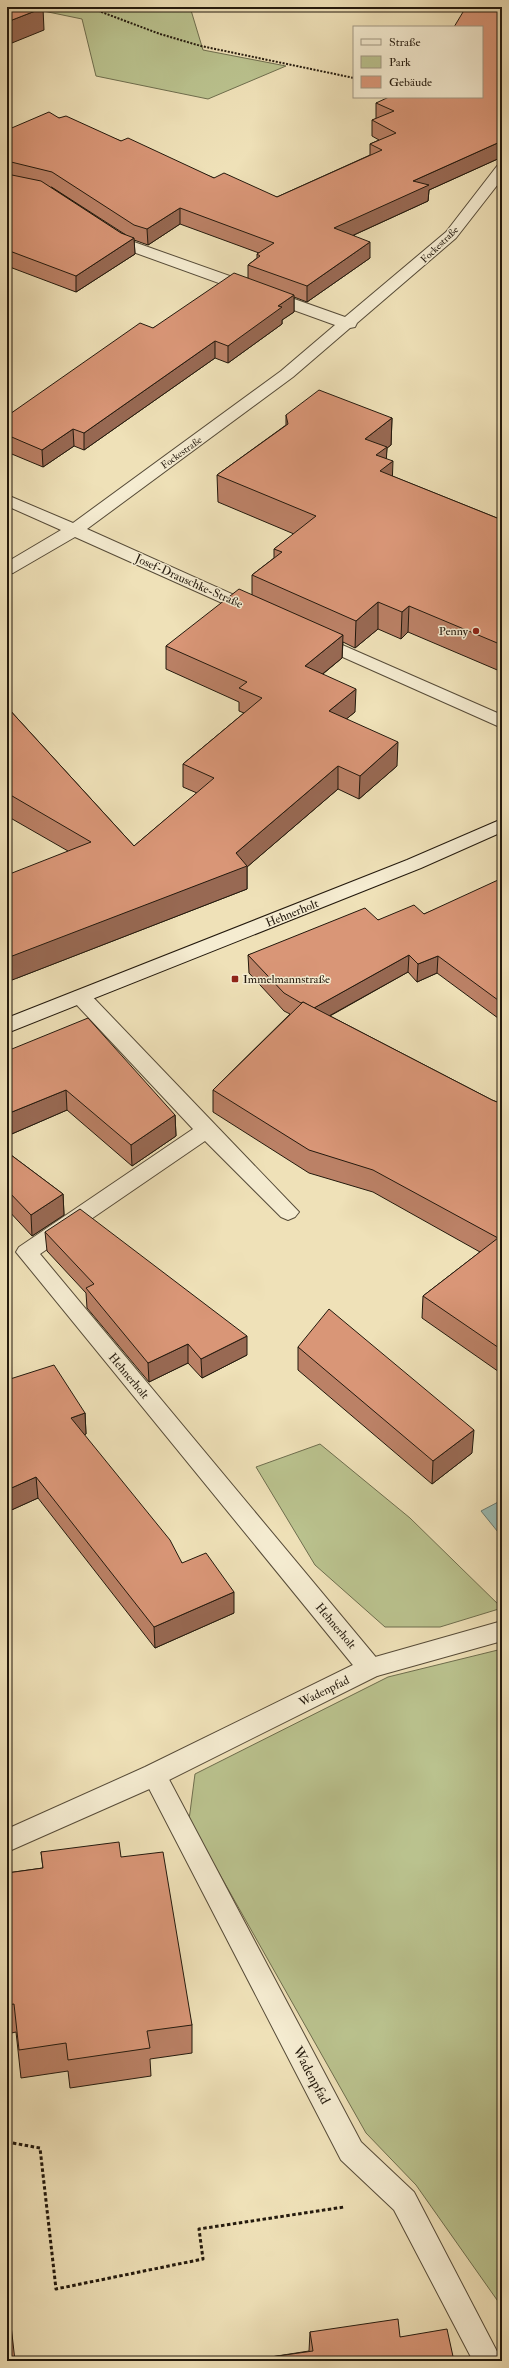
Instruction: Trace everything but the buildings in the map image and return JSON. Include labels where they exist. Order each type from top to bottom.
[{"type":"street","name":"Fockestraße","points":[[7,569],[74,530],[288,374],[349,324],[452,235],[502,169]]},
{"type":"street","points":[[97,225],[128,244],[349,324]]},
{"type":"street","name":"Josef-Drauschke-Straße","points":[[7,500],[270,618]]},
{"type":"street","points":[[299,630],[502,722]]},
{"type":"street","name":"Hehnerholt","points":[[7,1026],[414,864],[502,825]]},
{"type":"street","name":"Wadenpfad","points":[[7,1841],[154,1775],[370,1668],[502,1631]]},
{"type":"lane","points":[[81,997],[206,1130],[288,1212]]},
{"type":"lane","name":"Hehnerholt","points":[[206,1130],[27,1252],[370,1668]]},
{"type":"lane","name":"Wadenpfad","points":[[154,1775],[352,2151],[404,2201],[488,2361]]},
{"type":"path","points":[[88,7],[160,34],[201,46],[353,78]]},
{"type":"path","points":[[7,2142],[40,2148],[56,2289],[203,2259],[199,2229],[400,2198]]},
{"type":"green space","points":[[24,7],[190,7],[203,50],[286,66],[208,99],[96,76],[82,19]]},
{"type":"green space","points":[[320,1444],[410,1518],[502,1608],[440,1627],[385,1627],[315,1565],[256,1467]]},
{"type":"green space","points":[[502,1649],[502,2307],[416,2185],[366,2133],[189,1820],[195,1774],[388,1677]]},
{"type":"water","points":[[502,1500],[502,1537],[481,1511]]},
{"type":"place","name":"Penny","points":[[476,631]]},
{"type":"place","name":"Immelmannstraße","points":[[235,979]]}]
